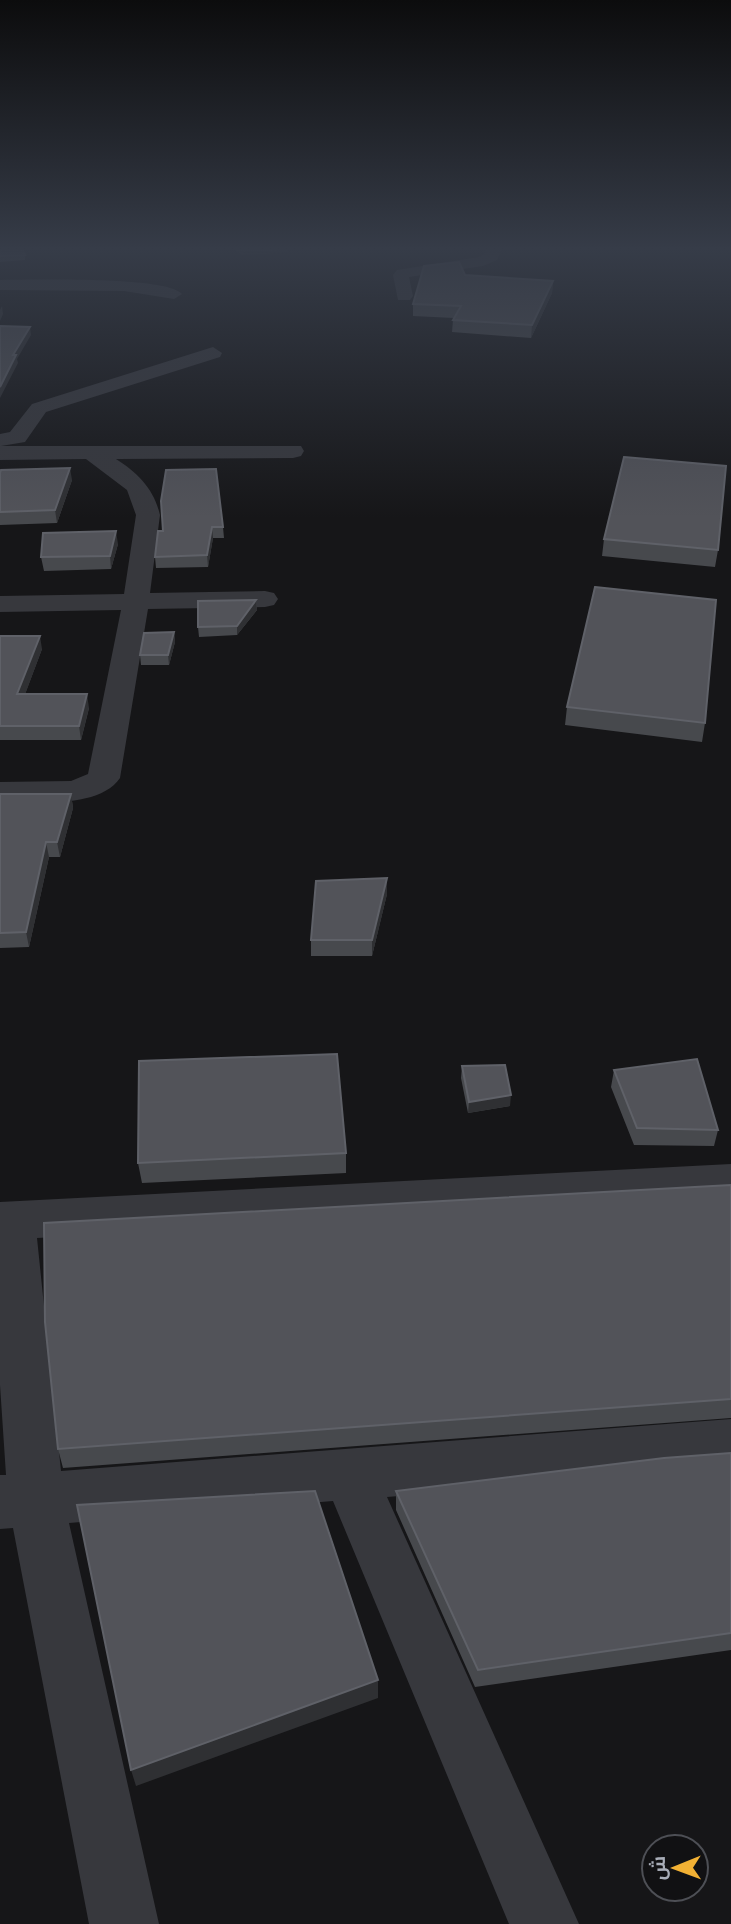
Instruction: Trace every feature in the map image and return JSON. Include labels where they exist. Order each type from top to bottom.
[{"type":"street","points":[[0,440],[17,437],[39,408],[213,353]]},
{"type":"street","points":[[0,453],[293,451]]},
{"type":"street","points":[[0,792],[84,789],[98,786],[104,778],[136,601],[148,515],[147,503],[139,488],[126,475],[90,452]]},
{"type":"street","points":[[0,604],[265,599]]},
{"type":"street","points":[[124,1924],[18,1501],[6,1221],[731,1182]]},
{"type":"street","points":[[18,1501],[731,1444]]},
{"type":"street","points":[[349,1475],[544,1924]]},
{"type":"building","points":[[0,338],[23,338],[13,355],[16,355],[0,387]]},
{"type":"building","points":[[624,457],[726,466],[718,550],[604,539]]},
{"type":"building","points":[[70,468],[55,510],[0,512],[1,470]]},
{"type":"building","points":[[216,469],[223,527],[212,527],[207,555],[155,557],[158,531],[163,531],[161,501],[166,470]]},
{"type":"building","points":[[116,531],[110,556],[41,557],[43,533]]},
{"type":"building","points":[[595,587],[716,600],[705,723],[567,707]]},
{"type":"building","points":[[256,600],[237,626],[198,627],[198,601]]},
{"type":"building","points":[[174,632],[168,655],[140,655],[144,633]]},
{"type":"building","points":[[0,636],[40,636],[17,694],[87,694],[79,726],[0,726]]},
{"type":"building","points":[[0,794],[71,794],[57,842],[46,842],[26,932],[0,933]]},
{"type":"building","points":[[387,878],[372,940],[311,940],[316,881]]},
{"type":"building","points":[[337,1054],[346,1153],[138,1163],[139,1061]]},
{"type":"building","points":[[697,1059],[718,1130],[637,1128],[614,1070]]},
{"type":"building","points":[[505,1065],[511,1095],[469,1102],[462,1066]]},
{"type":"building","points":[[731,1185],[731,1399],[58,1449],[45,1322],[44,1223]]},
{"type":"building","points":[[731,1453],[731,1633],[478,1670],[396,1491],[664,1458]]},
{"type":"building","points":[[315,1491],[378,1680],[131,1770],[77,1505]]}]
